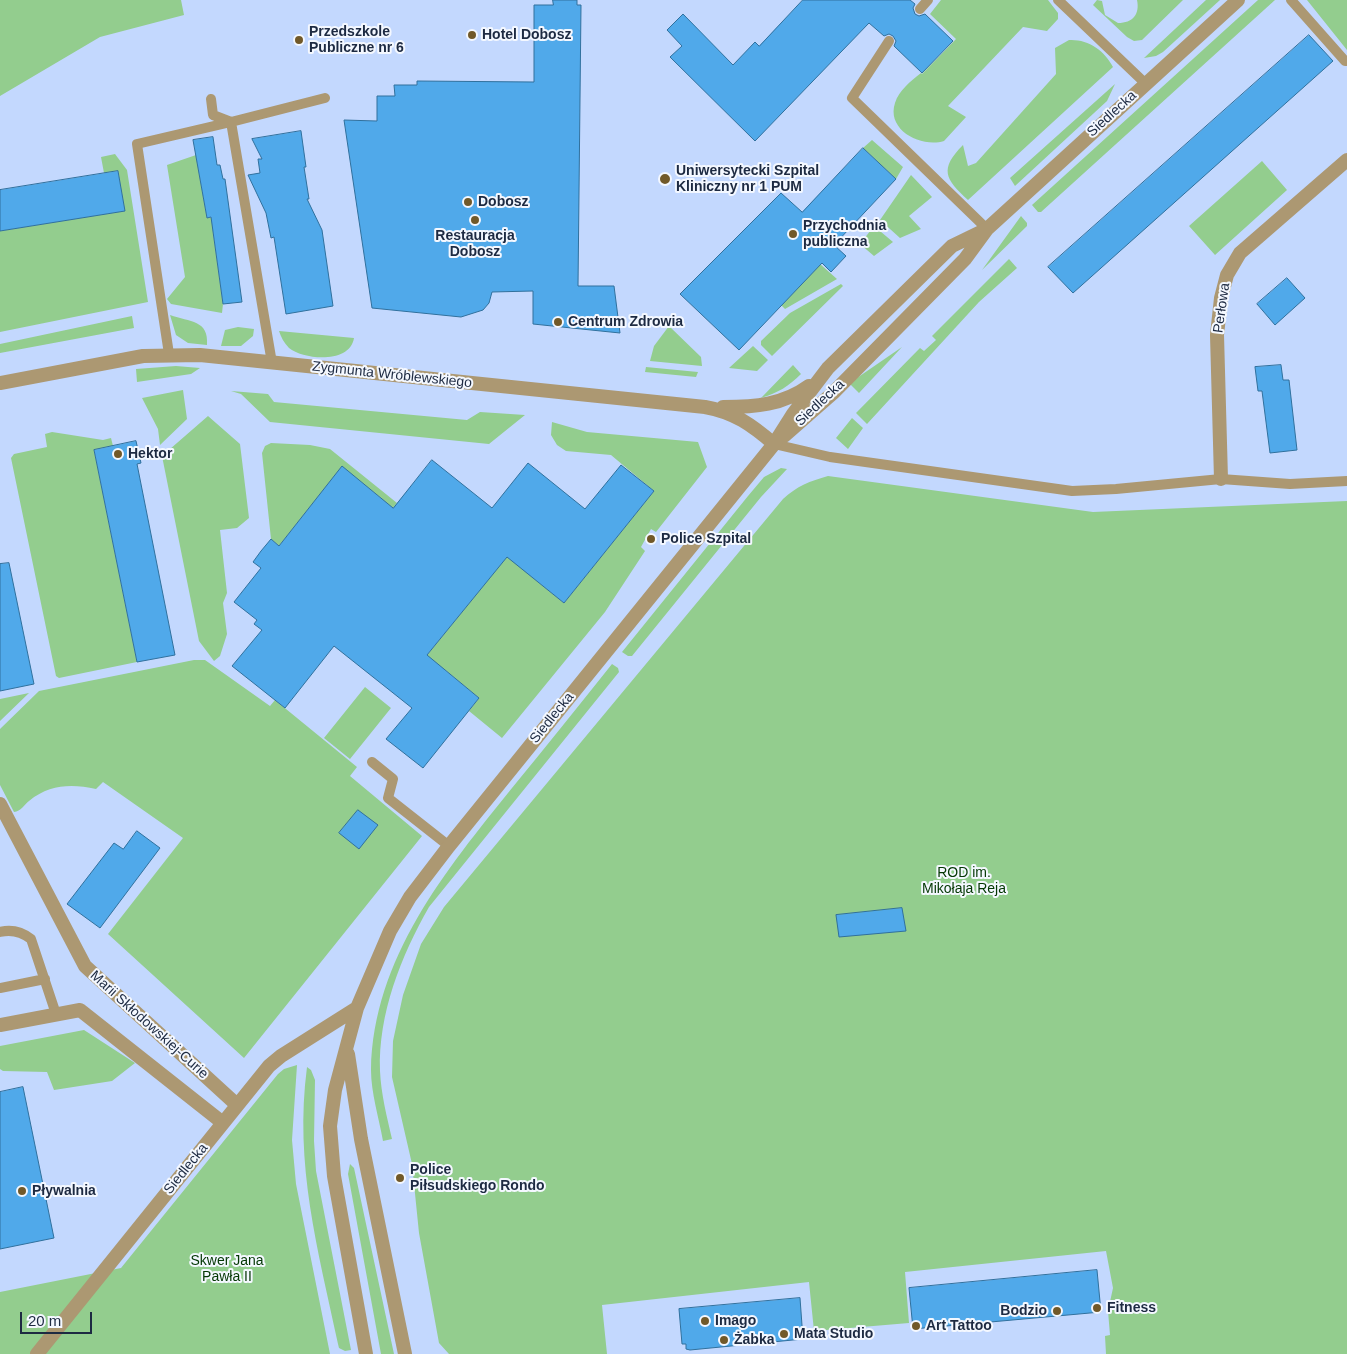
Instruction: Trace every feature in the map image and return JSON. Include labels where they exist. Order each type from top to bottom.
[{"type":"street","name":"Siedlecka","points":[[774,444],[833,393],[965,260],[987,229],[1238,0]]},
{"type":"street","name":"Perłowa","points":[[1221,479],[1217,335],[1221,298],[1227,275],[1240,253],[1347,160]]},
{"type":"street","name":"Siedlecka","points":[[705,407],[745,407],[778,403],[795,396],[818,379],[952,246],[987,229]]},
{"type":"street","name":"Zygmunta Wróblewskiego","points":[[0,383],[97,363],[169,354],[705,407],[723,410],[739,417],[774,444]]},
{"type":"street","name":"Siedlecka","points":[[366,1354],[334,1176],[330,1126],[335,1090],[357,1008],[390,931],[410,897],[449,846],[774,444],[818,379]]},
{"type":"street","name":"Marii Skłodowskiej-Curie","points":[[0,804],[85,966],[237,1105]]},
{"type":"street","name":"Siedlecka","points":[[37,1354],[269,1066],[281,1056],[357,1008]]},
{"type":"street","points":[[0,1025],[80,1010],[223,1123]]},
{"type":"street","name":"Siedlecka","points":[[347,1046],[361,1139],[405,1354]]},
{"type":"lane","points":[[920,9],[928,0]]},
{"type":"lane","points":[[1058,0],[1146,84]]},
{"type":"lane","points":[[1291,0],[1347,61]]},
{"type":"lane","points":[[889,41],[852,98],[987,229]]},
{"type":"lane","points":[[211,98],[213,115],[232,122]]},
{"type":"lane","points":[[169,354],[137,144],[325,98]]},
{"type":"lane","points":[[232,122],[272,363]]},
{"type":"lane","points":[[774,444],[830,457],[1072,491],[1116,489],[1221,479],[1290,484],[1347,481]]},
{"type":"lane","points":[[372,762],[393,779],[388,798],[449,846]]},
{"type":"lane","points":[[0,932],[7,930],[23,933],[31,939],[56,1014]]},
{"type":"lane","points":[[0,988],[45,979]]},
{"type":"green space","points":[[0,0],[181,0],[184,15],[100,37],[0,96]]},
{"type":"green space","points":[[941,0],[1048,0],[1058,13],[1058,19],[1047,31],[1023,27],[948,106],[966,117],[944,141],[925,142],[907,135],[900,129],[894,113],[895,103],[902,90],[917,76],[922,74],[956,39],[930,14]]},
{"type":"green space","points":[[1097,0],[1102,1],[1105,15],[1118,23],[1123,23],[1134,17],[1138,5],[1137,0],[1183,0],[1142,40],[1134,41],[1127,37],[1093,5]]},
{"type":"green space","points":[[1206,0],[1220,0],[1163,52],[1156,56],[1144,58]]},
{"type":"green space","points":[[1258,0],[1275,0],[1041,212],[1038,212],[1032,205]]},
{"type":"green space","points":[[1307,0],[1347,0],[1347,50]]},
{"type":"green space","points":[[1069,40],[1083,41],[1095,47],[1105,55],[1113,67],[968,200],[954,186],[948,174],[950,161],[955,153],[963,145],[968,166],[976,163],[1056,74],[1055,48]]},
{"type":"green space","points":[[1115,84],[1107,101],[1015,186],[1010,178]]},
{"type":"green space","points":[[872,140],[903,167],[896,179],[863,148]]},
{"type":"green space","points":[[115,154],[127,170],[148,302],[0,332],[0,231],[124,211],[118,171],[104,173],[101,157]]},
{"type":"green space","points":[[196,155],[207,218],[230,215],[213,232],[223,304],[222,313],[171,304],[167,299],[185,277],[167,165]]},
{"type":"green space","points":[[1262,161],[1287,190],[1215,255],[1189,226]]},
{"type":"green space","points":[[911,175],[932,197],[909,216],[921,229],[900,238],[880,220]]},
{"type":"green space","points":[[1021,216],[1027,223],[1027,226],[982,270]]},
{"type":"green space","points":[[874,226],[893,242],[874,256],[860,244]]},
{"type":"green space","points":[[1009,259],[1017,268],[979,302],[867,424],[856,413],[920,348],[924,351],[936,340],[932,336]]},
{"type":"green space","points":[[820,264],[837,279],[785,309],[781,305]]},
{"type":"green space","points":[[841,284],[843,286],[772,356],[761,345],[761,341],[790,313]]},
{"type":"green space","points":[[170,315],[201,326],[207,337],[207,345],[188,343],[176,335]]},
{"type":"green space","points":[[132,316],[134,328],[0,353],[0,344]]},
{"type":"green space","points":[[669,326],[701,357],[702,366],[650,361],[654,346]]},
{"type":"green space","points":[[238,327],[254,329],[253,336],[241,346],[221,346],[225,330]]},
{"type":"green space","points":[[279,331],[354,338],[351,346],[336,356],[315,357],[289,348]]},
{"type":"green space","points":[[753,346],[768,360],[757,371],[729,368]]},
{"type":"green space","points":[[902,347],[859,393],[850,384],[854,380]]},
{"type":"green space","points":[[793,365],[801,374],[783,389],[761,398]]},
{"type":"green space","points":[[176,366],[200,368],[191,374],[137,382],[136,369]]},
{"type":"green space","points":[[646,367],[698,372],[696,377],[645,372]]},
{"type":"green space","points":[[183,390],[187,419],[160,445],[158,429],[142,398]]},
{"type":"green space","points":[[231,391],[268,394],[274,402],[467,420],[480,412],[525,415],[489,444],[270,422],[241,394]]},
{"type":"green space","points":[[208,416],[240,444],[249,518],[237,528],[220,530],[227,593],[223,603],[227,634],[220,656],[214,661],[199,641],[162,456]]},
{"type":"green space","points":[[852,418],[863,428],[848,449],[836,438]]},
{"type":"green space","points":[[552,422],[587,432],[698,442],[707,467],[656,532],[651,529],[641,547],[645,551],[605,612],[502,738],[469,711],[479,698],[444,669],[415,670],[542,513],[531,576],[564,603],[654,491],[611,455],[566,451],[557,445],[551,435]]},
{"type":"green space","points":[[52,432],[103,440],[111,438],[113,446],[94,450],[137,662],[59,678],[56,676],[11,458],[14,454],[47,447],[45,434]]},
{"type":"green space","points":[[271,443],[310,445],[330,449],[397,503],[322,595],[345,543],[381,498],[342,467],[279,546],[271,539],[262,453],[265,446]]},
{"type":"green space","points":[[781,468],[787,469],[761,497],[632,656],[622,652],[764,477]]},
{"type":"green space","name":"ROD im. Mikołaja Reja","points":[[828,476],[1093,512],[1347,501],[1347,1354],[1106,1354],[1105,1336],[1110,1335],[1108,1311],[1113,1288],[1106,1251],[905,1272],[909,1323],[814,1331],[809,1282],[602,1305],[607,1354],[449,1354],[439,1343],[419,1233],[412,1164],[392,1077],[393,1041],[403,995],[421,944],[444,907],[783,499],[804,484]]},
{"type":"green space","points":[[194,660],[205,660],[270,706],[275,700],[357,767],[350,776],[422,836],[244,1058],[108,934],[183,838],[103,782],[96,789],[78,786],[53,788],[37,795],[21,809],[14,812],[0,785],[0,729],[39,691]]},
{"type":"green space","points":[[612,664],[618,668],[619,672],[429,907],[409,945],[387,1007],[380,1050],[380,1071],[384,1105],[392,1139],[383,1141],[374,1097],[371,1070],[375,1029],[385,990],[399,953],[439,884],[462,851]]},
{"type":"green space","points":[[365,687],[391,708],[350,759],[324,738]]},
{"type":"green space","points":[[29,693],[0,721],[0,699]]},
{"type":"green space","points":[[84,1030],[135,1063],[112,1081],[54,1090],[47,1072],[3,1071],[0,1069],[0,1046]]},
{"type":"green space","name":"Skwer Jana Pawła II","points":[[297,1065],[292,1140],[296,1184],[330,1354],[0,1354],[0,1292],[121,1268],[278,1074],[284,1069]]},
{"type":"green space","points":[[307,1067],[311,1070],[315,1080],[314,1141],[316,1171],[351,1350],[345,1351],[339,1348],[338,1344],[310,1207],[304,1138]]},
{"type":"green space","points":[[350,1164],[354,1168],[394,1354],[381,1354],[348,1174]]},
{"type":"building","name":"Dobosz","points":[[553,0],[577,0],[577,5],[581,5],[578,286],[614,286],[620,333],[533,324],[533,291],[492,292],[489,303],[483,310],[461,317],[372,308],[344,120],[377,121],[377,96],[395,96],[394,85],[417,85],[417,81],[534,82],[534,5],[553,5]]},
{"type":"building","points":[[803,0],[910,0],[915,4],[913,8],[915,14],[919,16],[925,14],[953,41],[922,73],[894,46],[896,41],[893,36],[889,34],[884,36],[869,23],[755,141],[670,57],[682,46],[667,30],[683,14],[733,65],[755,42],[759,46]]},
{"type":"building","points":[[1309,35],[1333,61],[1073,293],[1048,267]]},
{"type":"building","points":[[301,131],[309,199],[307,199],[322,230],[333,306],[286,314],[274,237],[271,238],[266,213],[248,175],[260,173],[258,159],[262,159],[252,139]]},
{"type":"building","points":[[213,137],[217,165],[220,165],[223,179],[225,179],[242,302],[223,304],[211,217],[207,218],[193,140]]},
{"type":"building","points":[[863,148],[896,179],[834,245],[846,256],[831,272],[822,263],[739,350],[680,294],[781,193],[802,212]]},
{"type":"building","points":[[118,171],[125,211],[0,231],[0,190]]},
{"type":"building","points":[[1287,278],[1305,298],[1275,325],[1257,304]]},
{"type":"building","points":[[1281,365],[1283,380],[1289,380],[1297,450],[1270,453],[1262,391],[1258,391],[1255,367]]},
{"type":"building","points":[[136,441],[141,463],[137,464],[175,655],[137,662],[94,450]]},
{"type":"building","points":[[432,460],[492,508],[528,463],[585,509],[621,465],[654,491],[564,603],[507,557],[427,655],[479,698],[423,768],[386,739],[412,708],[334,646],[285,708],[232,666],[262,630],[254,624],[257,620],[234,602],[261,568],[253,562],[271,539],[279,546],[342,466],[393,508]]},
{"type":"building","points":[[9,563],[34,684],[0,691],[0,564]]},
{"type":"building","points":[[358,810],[378,825],[359,849],[339,833]]},
{"type":"building","points":[[137,831],[160,848],[100,928],[67,904],[114,843],[123,849]]},
{"type":"building","points":[[902,908],[906,931],[839,937],[836,915]]},
{"type":"building","name":"Pływalnia","points":[[23,1087],[54,1238],[0,1249],[0,1092]]},
{"type":"building","points":[[1097,1270],[1101,1312],[913,1329],[909,1288]]},
{"type":"building","points":[[800,1298],[803,1339],[690,1350],[686,1349],[686,1344],[682,1344],[679,1309]]},
{"type":"place","name":"Hotel Dobosz","points":[[472,35]]},
{"type":"place","name":"Przedszkole Publiczne nr 6","points":[[299,40]]},
{"type":"place","name":"Uniwersytecki Szpital Kliniczny nr 1 PUM","points":[[665,179]]},
{"type":"place","name":"Dobosz","points":[[468,202]]},
{"type":"place","name":"Restauracja Dobosz","points":[[475,220]]},
{"type":"place","name":"Przychodnia publiczna","points":[[793,234]]},
{"type":"place","name":"Centrum Zdrowia","points":[[558,322]]},
{"type":"place","name":"Hektor","points":[[118,454]]},
{"type":"place","name":"Police Szpital","points":[[651,539]]},
{"type":"place","name":"Police Piłsudskiego Rondo","points":[[400,1178]]},
{"type":"place","name":"Pływalnia","points":[[22,1191]]},
{"type":"place","name":"Fitness","points":[[1097,1308]]},
{"type":"place","name":"Bodzio","points":[[1057,1311]]},
{"type":"place","name":"Imago","points":[[705,1321]]},
{"type":"place","name":"Art Tattoo","points":[[916,1326]]},
{"type":"place","name":"Mata Studio","points":[[784,1334]]},
{"type":"place","name":"Żabka","points":[[724,1340]]}]
